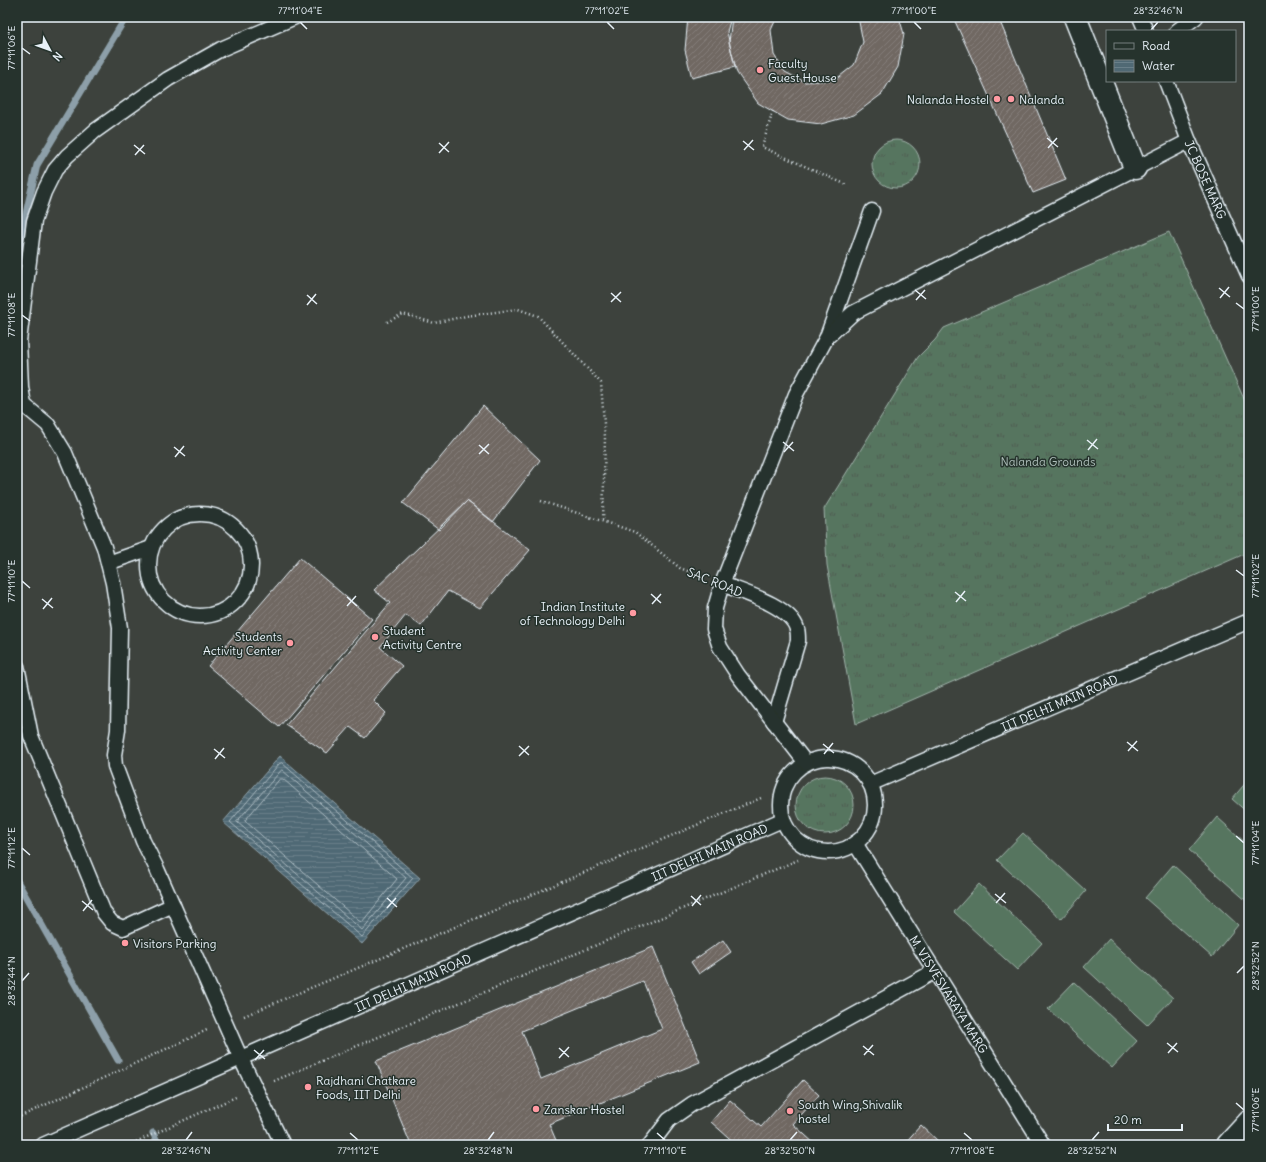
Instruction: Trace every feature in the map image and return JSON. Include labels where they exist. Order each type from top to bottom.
[{"type":"street","points":[[1075,17],[1135,168]]},
{"type":"street","points":[[1228,1145],[1249,1122]]},
{"type":"lane","points":[[283,1145],[241,1059],[143,841],[115,766],[114,755],[118,730],[120,628],[108,563],[104,547],[65,453],[48,425],[21,406],[19,341],[34,221],[44,192],[55,170],[67,156],[95,131],[168,79],[221,49],[295,17]]},
{"type":"lane","points":[[1140,17],[1146,30]]},
{"type":"lane","points":[[1177,30],[1196,17]]},
{"type":"lane","name":"JC BOSE MARG","points":[[1166,82],[1189,141],[1249,276]]},
{"type":"lane","points":[[827,337],[853,313],[1189,141]]},
{"type":"lane","points":[[806,763],[738,675],[720,647],[714,628],[715,608],[722,584],[796,394],[827,337],[872,211]]},
{"type":"lane","points":[[108,563],[151,548],[159,533],[170,522],[185,515],[202,513],[218,516],[232,524],[243,536],[250,551],[251,568],[248,584],[238,599],[224,610],[208,616],[190,616],[173,610],[160,598],[151,583],[148,566],[151,548]]},
{"type":"lane","name":"SAC ROAD","points":[[722,584],[774,605],[787,614],[797,628],[798,641],[774,722]]},
{"type":"lane","name":"IIT DELHI MAIN ROAD","points":[[870,784],[1249,621]]},
{"type":"lane","points":[[17,666],[31,736],[104,913],[112,924],[123,928],[173,905]]},
{"type":"lane","points":[[824,758],[842,760],[859,769],[870,784],[874,800],[873,816],[866,832],[855,843],[839,851],[816,850],[800,844],[782,820],[780,798],[784,786],[806,763],[824,758]]},
{"type":"lane","name":"IIT DELHI MAIN ROAD","points":[[43,1145],[782,820]]},
{"type":"lane","name":"M. VISVESVARAYA MARG","points":[[855,843],[1043,1145]]},
{"type":"lane","points":[[650,1145],[669,1120],[692,1104],[935,971]]},
{"type":"path","points":[[773,111],[762,147],[847,184]]},
{"type":"path","points":[[387,322],[403,314],[434,323],[466,316],[518,309],[538,316],[601,383],[605,437],[603,522]]},
{"type":"path","name":"SAC ROAD","points":[[541,501],[634,532],[680,568],[722,584]]},
{"type":"path","points":[[17,1118],[225,1023],[761,798]]},
{"type":"path","points":[[129,1145],[256,1088],[798,860]]},
{"type":"shaded area","name":"Indian Institute of Technology Delhi","points":[[17,17],[1249,17],[1249,1145],[17,1145]]},
{"type":"green space","points":[[896,140],[905,142],[913,147],[918,155],[920,164],[918,173],[913,181],[905,186],[896,188],[887,186],[879,181],[874,173],[872,164],[874,155],[879,147],[887,142]]},
{"type":"green space","name":"Nalanda Grounds","points":[[1169,232],[1249,410],[1249,552],[856,724],[827,565],[824,509],[918,357],[935,340],[944,328]]},
{"type":"green space","points":[[819,776],[831,776],[846,784],[854,799],[854,811],[846,826],[831,834],[819,834],[804,826],[796,811],[796,799],[804,784]]},
{"type":"green space","points":[[1249,779],[1249,814],[1232,799]]},
{"type":"green space","points":[[1217,817],[1249,846],[1249,903],[1189,850]]},
{"type":"green space","points":[[1023,833],[1086,891],[1061,919],[997,860]]},
{"type":"green space","points":[[1173,865],[1238,925],[1212,957],[1145,898]]},
{"type":"green space","points":[[979,884],[1042,943],[1017,970],[954,912]]},
{"type":"green space","points":[[1109,939],[1173,998],[1147,1025],[1084,967]]},
{"type":"green space","points":[[1074,982],[1137,1041],[1112,1068],[1048,1009]]},
{"type":"water","points":[[280,756],[420,878],[362,944],[223,822]]},
{"type":"building","points":[[688,17],[731,17],[727,32],[735,67],[692,78],[685,50]]},
{"type":"building","name":"Faculty Guest House","points":[[732,17],[777,17],[771,30],[774,55],[785,72],[805,82],[835,80],[854,65],[863,42],[858,17],[899,17],[904,34],[898,67],[882,94],[854,115],[821,124],[788,120],[758,103],[737,73],[729,42]]},
{"type":"building","name":"Nalanda","points":[[953,17],[998,17],[1066,180],[1033,193]]},
{"type":"building","points":[[483,406],[540,460],[493,522],[467,501],[439,530],[403,503]]},
{"type":"building","name":"Student Activity Centre","points":[[467,501],[530,550],[480,608],[448,591],[421,626],[406,615],[380,647],[402,666],[373,700],[386,713],[365,738],[350,727],[327,753],[286,725],[390,603],[374,590]]},
{"type":"building","name":"Students Activity Center","points":[[300,558],[372,619],[279,727],[208,666]]},
{"type":"building","points":[[723,940],[731,952],[699,974],[691,962]]},
{"type":"building","name":"Zanskar Hostel","points":[[653,947],[700,1062],[549,1124],[558,1145],[411,1145],[376,1061]],"holes":[[[643,981],[662,1029],[541,1079],[522,1031]]]},
{"type":"building","name":"South Wing,Shivalik hostel","points":[[803,1080],[819,1095],[793,1124],[816,1145],[737,1145],[711,1122],[730,1100],[761,1127]]},
{"type":"building","points":[[921,1125],[939,1142],[937,1145],[903,1145]]},
{"type":"waterway","points":[[17,253],[37,165],[126,17]]},
{"type":"waterway","points":[[17,881],[118,1060]]},
{"type":"waterway","points":[[153,1133],[159,1145]]},
{"type":"place","name":"Faculty Guest House","points":[[760,70]]},
{"type":"place","name":"Nalanda Hostel","points":[[997,99]]},
{"type":"place","name":"Nalanda","points":[[1011,99]]},
{"type":"place","name":"Indian Institute of Technology Delhi","points":[[633,613]]},
{"type":"place","name":"Student Activity Centre","points":[[375,637]]},
{"type":"place","name":"Students Activity Center","points":[[290,643]]},
{"type":"place","name":"Visitors Parking","points":[[125,943]]},
{"type":"place","name":"Rajdhani Chatkare Foods, IIT Delhi","points":[[308,1087]]},
{"type":"place","name":"Zanskar Hostel","points":[[536,1109]]},
{"type":"place","name":"South Wing,Shivalik hostel","points":[[790,1111]]}]
